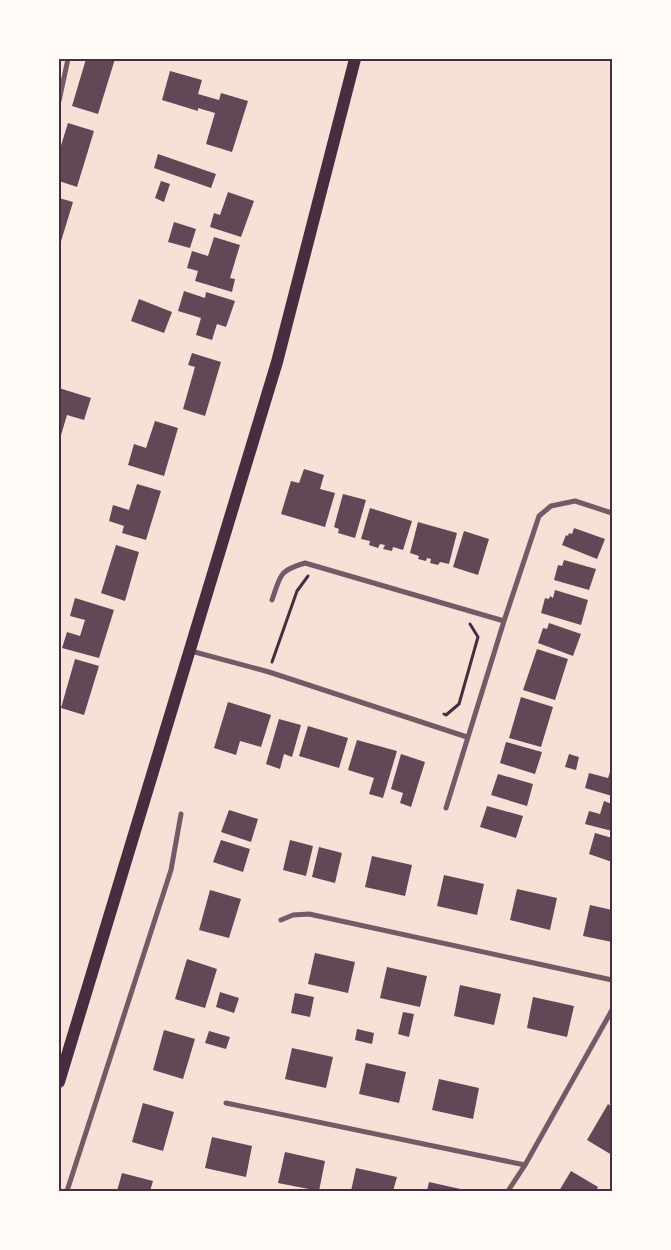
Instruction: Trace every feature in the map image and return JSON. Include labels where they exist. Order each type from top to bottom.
[{"type":"main road","points":[[59,1082],[148,783],[278,362],[355,59]]},
{"type":"street","points":[[59,101],[68,59]]},
{"type":"street","points":[[446,808],[539,516],[550,506],[575,501],[612,513]]},
{"type":"street","points":[[272,600],[281,573],[305,563],[504,622]]},
{"type":"street","points":[[190,651],[269,672],[468,736]]},
{"type":"street","points":[[67,1191],[170,870],[181,814]]},
{"type":"street","points":[[281,920],[293,915],[309,914],[612,980]]},
{"type":"street","points":[[508,1191],[525,1165],[612,1010]]},
{"type":"street","points":[[226,1103],[525,1165]]},
{"type":"path","points":[[269,672],[297,591],[308,575],[315,576]]},
{"type":"path","points":[[437,712],[446,715],[459,704],[478,637],[467,620]]},
{"type":"building","points":[[86,59],[115,59],[98,114],[72,106]]},
{"type":"building","points":[[170,71],[202,80],[198,94],[219,100],[221,93],[248,101],[232,152],[206,144],[215,113],[198,108],[198,111],[162,100]]},
{"type":"building","points":[[68,123],[94,131],[77,187],[59,181],[59,152]]},
{"type":"building","points":[[158,154],[216,174],[211,188],[154,168]]},
{"type":"building","points":[[161,181],[170,184],[164,202],[155,198]]},
{"type":"building","points":[[228,192],[254,201],[241,237],[210,227],[214,213],[220,215]]},
{"type":"building","points":[[59,198],[73,202],[59,248]]},
{"type":"building","points":[[174,222],[196,229],[190,248],[168,242]]},
{"type":"building","points":[[214,237],[240,245],[230,278],[235,279],[232,292],[195,281],[198,271],[187,268],[192,251],[208,256]]},
{"type":"building","points":[[184,291],[205,298],[206,292],[235,301],[226,327],[217,324],[212,340],[196,335],[201,318],[178,311]]},
{"type":"building","points":[[139,299],[172,312],[164,333],[131,321]]},
{"type":"building","points":[[192,353],[221,362],[205,416],[183,409],[195,367],[188,365]]},
{"type":"building","points":[[59,388],[91,398],[84,420],[67,415],[59,442]]},
{"type":"building","points":[[155,421],[178,428],[164,476],[128,465],[134,444],[146,448]]},
{"type":"building","points":[[304,469],[324,475],[320,489],[335,493],[325,527],[281,514],[291,481],[299,483]]},
{"type":"building","points":[[137,484],[161,491],[146,540],[122,533],[124,526],[109,521],[113,505],[129,510]]},
{"type":"building","points":[[343,494],[366,500],[355,538],[338,533],[339,529],[334,527]]},
{"type":"building","points":[[370,508],[412,521],[403,550],[393,547],[392,551],[383,549],[385,545],[380,544],[378,548],[369,545],[370,541],[361,539]]},
{"type":"building","points":[[418,522],[457,533],[449,564],[440,562],[438,565],[430,563],[431,559],[427,558],[426,561],[418,559],[419,556],[410,553]]},
{"type":"building","points":[[574,528],[605,539],[597,559],[562,545],[566,535],[572,534]]},
{"type":"building","points":[[464,531],[489,539],[478,575],[453,567]]},
{"type":"building","points":[[116,545],[139,552],[125,601],[101,593]]},
{"type":"building","points":[[564,560],[596,569],[589,590],[554,580],[558,565],[562,566]]},
{"type":"building","points":[[555,590],[588,600],[581,625],[541,613],[545,598],[549,599],[550,596],[553,598]]},
{"type":"building","points":[[75,598],[114,610],[99,658],[62,648],[67,632],[80,636],[85,620],[70,616]]},
{"type":"building","points":[[549,623],[581,634],[573,656],[538,643],[543,628],[547,629]]},
{"type":"building","points":[[537,649],[568,659],[555,700],[523,690]]},
{"type":"building","points":[[75,659],[99,666],[84,715],[61,708]]},
{"type":"building","points":[[521,697],[553,707],[541,747],[509,738]]},
{"type":"building","points":[[228,702],[271,715],[261,747],[240,741],[236,755],[214,748]]},
{"type":"building","points":[[279,719],[301,725],[292,757],[284,754],[280,769],[266,764]]},
{"type":"building","points":[[308,726],[348,738],[339,768],[299,756]]},
{"type":"building","points":[[357,740],[397,751],[383,798],[369,794],[374,778],[348,770]]},
{"type":"building","points":[[506,742],[542,752],[535,774],[500,763]]},
{"type":"building","points":[[401,754],[425,762],[411,807],[400,803],[403,793],[391,789]]},
{"type":"building","points":[[569,754],[579,757],[576,770],[565,767]]},
{"type":"building","points":[[611,769],[612,796],[585,788],[589,773],[608,778]]},
{"type":"building","points":[[498,774],[533,784],[527,806],[491,795]]},
{"type":"building","points":[[604,801],[612,804],[612,831],[585,824],[589,811],[600,814]]},
{"type":"building","points":[[487,806],[523,816],[516,838],[480,827]]},
{"type":"building","points":[[229,810],[258,819],[251,842],[221,832]]},
{"type":"building","points":[[595,833],[612,838],[612,862],[589,854]]},
{"type":"building","points":[[221,840],[250,849],[243,872],[213,862]]},
{"type":"building","points":[[290,840],[313,846],[306,876],[283,870]]},
{"type":"building","points":[[319,847],[342,853],[335,883],[312,877]]},
{"type":"building","points":[[372,856],[412,865],[405,896],[365,887]]},
{"type":"building","points":[[444,875],[484,884],[477,915],[437,906]]},
{"type":"building","points":[[517,889],[557,898],[550,930],[510,920]]},
{"type":"building","points":[[210,890],[241,899],[229,938],[199,930]]},
{"type":"building","points":[[590,905],[612,910],[612,942],[583,936]]},
{"type":"building","points":[[315,953],[355,962],[348,993],[308,984]]},
{"type":"building","points":[[187,959],[217,969],[205,1008],[175,999]]},
{"type":"building","points":[[387,967],[427,976],[420,1007],[380,998]]},
{"type":"building","points":[[460,985],[501,994],[494,1025],[454,1016]]},
{"type":"building","points":[[220,992],[239,998],[234,1013],[216,1007]]},
{"type":"building","points":[[295,993],[314,997],[310,1017],[291,1013]]},
{"type":"building","points":[[533,997],[574,1006],[567,1037],[527,1028]]},
{"type":"building","points":[[403,1012],[414,1014],[409,1037],[398,1034]]},
{"type":"building","points":[[357,1029],[374,1033],[372,1044],[355,1040]]},
{"type":"building","points":[[164,1030],[195,1039],[183,1079],[153,1070]]},
{"type":"building","points":[[209,1031],[230,1037],[226,1049],[205,1043]]},
{"type":"building","points":[[292,1048],[333,1057],[326,1088],[285,1079]]},
{"type":"building","points":[[366,1063],[406,1072],[399,1103],[359,1094]]},
{"type":"building","points":[[439,1079],[479,1088],[473,1119],[432,1110]]},
{"type":"building","points":[[143,1103],[174,1112],[163,1151],[132,1142]]},
{"type":"building","points":[[608,1104],[612,1107],[612,1155],[587,1140]]},
{"type":"building","points":[[212,1137],[252,1146],[246,1177],[205,1168]]},
{"type":"building","points":[[285,1152],[325,1161],[319,1191],[278,1183]]},
{"type":"building","points":[[356,1168],[397,1177],[393,1191],[351,1191]]},
{"type":"building","points":[[571,1171],[598,1187],[596,1191],[559,1191]]},
{"type":"building","points":[[122,1173],[153,1181],[150,1191],[117,1191]]},
{"type":"building","points":[[429,1182],[465,1190],[465,1191],[427,1191]]}]
